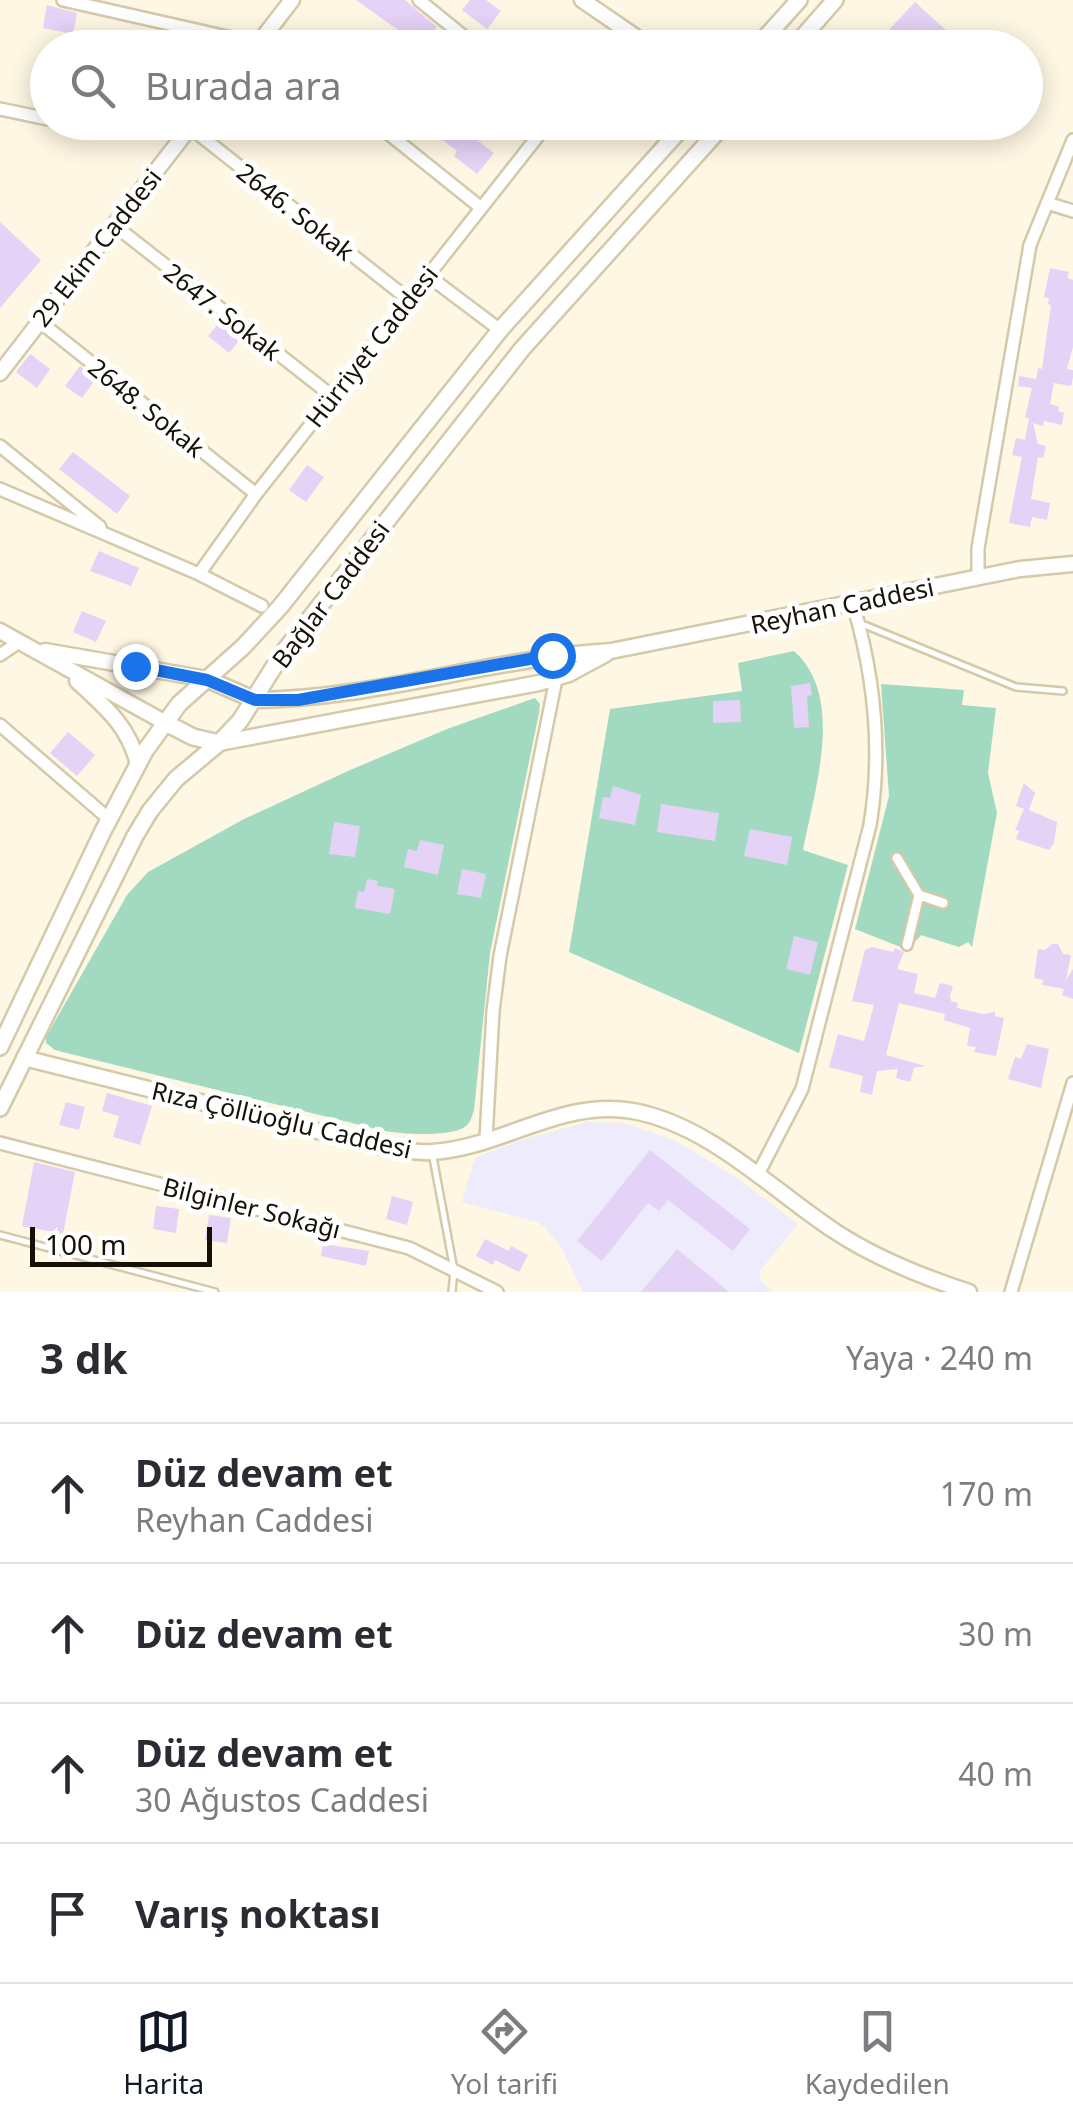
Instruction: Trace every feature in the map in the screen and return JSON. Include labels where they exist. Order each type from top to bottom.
[{"type":"main road","points":[[772,30],[799,0]]},
{"type":"main road","points":[[809,30],[835,0]]},
{"type":"main road","name":"Bağlar Caddesi","points":[[0,1047],[109,819],[164,722],[280,606],[500,330],[671,140]]},
{"type":"main road","name":"Bağlar Caddesi","points":[[0,1108],[150,811],[176,779],[219,743],[255,700],[282,654],[522,349],[710,140]]},
{"type":"main road","points":[[207,680],[255,700]]},
{"type":"main road","points":[[164,722],[193,737],[219,743]]},
{"type":"street","points":[[63,0],[203,30]]},
{"type":"street","points":[[268,30],[292,0]]},
{"type":"street","points":[[418,0],[456,30]]},
{"type":"street","points":[[582,0],[624,29]]},
{"type":"street","points":[[0,109],[30,115]]},
{"type":"street","name":"29 Ekim Caddesi","points":[[0,374],[177,140]]},
{"type":"street","name":"2646. Sokak","points":[[209,140],[408,299]]},
{"type":"street","points":[[396,140],[480,208]]},
{"type":"street","name":"Hürriyet Caddesi","points":[[199,574],[256,494],[535,140]]},
{"type":"street","points":[[978,577],[978,548],[1030,244],[1073,140]]},
{"type":"street","points":[[1047,203],[1073,212]]},
{"type":"street","name":"2647. Sokak","points":[[114,226],[332,396]]},
{"type":"street","points":[[428,275],[500,330]]},
{"type":"street","name":"2648. Sokak","points":[[39,320],[256,494]]},
{"type":"street","points":[[0,446],[111,536]]},
{"type":"street","points":[[0,489],[199,574],[262,606]]},
{"type":"street","name":"Reyhan Caddesi","points":[[255,700],[317,698],[552,655],[611,651],[978,577],[1073,564]]},
{"type":"street","points":[[757,1176],[802,1090],[870,825],[876,785],[876,732],[853,604]]},
{"type":"street","points":[[0,631],[164,722]]},
{"type":"street","points":[[0,655],[24,645],[207,680]]},
{"type":"street","name":"Reyhan Caddesi","points":[[219,743],[556,680],[611,651]]},
{"type":"street","points":[[62,666],[124,728],[138,764]]},
{"type":"street","points":[[486,1139],[500,956],[556,680]]},
{"type":"street","points":[[0,724],[109,819]]},
{"type":"street","points":[[896,858],[920,895],[943,903]]},
{"type":"street","points":[[907,945],[920,895]]},
{"type":"street","name":"Rıza Çöllüoğlu Caddesi","points":[[24,1058],[386,1148],[432,1152],[564,1114],[608,1109],[632,1111],[688,1132],[870,1252],[969,1292]]},
{"type":"street","points":[[1010,1292],[1073,1083]]},
{"type":"street","name":"Bilginler Sokağı","points":[[0,1143],[409,1248],[497,1292]]},
{"type":"lane","points":[[859,623],[1016,688],[1064,690]]},
{"type":"lane","points":[[432,1152],[454,1270],[452,1292]]},
{"type":"lane","points":[[0,1234],[216,1292]]},
{"type":"shaded area","points":[[587,1122],[624,1123],[676,1141],[734,1176],[798,1224],[759,1272],[761,1282],[772,1292],[583,1292],[561,1247],[545,1227],[462,1202],[475,1158],[518,1141]]},
{"type":"green space","points":[[794,651],[810,670],[823,719],[819,773],[803,850],[848,865],[799,1053],[569,952],[610,709],[742,691],[738,663]]},
{"type":"green space","points":[[881,684],[964,690],[962,705],[996,708],[988,773],[997,813],[972,947],[968,942],[959,947],[921,935],[908,950],[855,929],[889,796]]},
{"type":"green space","points":[[535,698],[540,704],[539,713],[490,953],[474,1110],[467,1125],[440,1133],[385,1131],[55,1050],[46,1043],[127,895],[148,872],[244,819],[348,771],[447,729]]},
{"type":"building","points":[[356,0],[405,0],[437,27],[398,30]]},
{"type":"building","points":[[470,0],[486,0],[501,11],[487,29],[462,10]]},
{"type":"building","points":[[915,2],[946,30],[889,30]]},
{"type":"building","points":[[47,5],[77,13],[74,30],[43,28]]},
{"type":"building","points":[[443,140],[477,140],[494,153],[477,174],[454,156],[457,151]]},
{"type":"building","points":[[0,222],[41,260],[0,308]]},
{"type":"building","points":[[1050,268],[1069,272],[1067,278],[1073,280],[1073,347],[1067,369],[1073,370],[1073,377],[1071,386],[1054,383],[1050,404],[1064,413],[1062,425],[1033,423],[1038,444],[1046,446],[1043,458],[1038,457],[1031,499],[1050,503],[1047,520],[1032,517],[1030,527],[1009,523],[1022,457],[1012,455],[1016,438],[1025,440],[1032,388],[1018,386],[1019,376],[1036,379],[1038,368],[1042,369],[1051,305],[1049,298],[1044,297]]},
{"type":"building","points":[[221,320],[242,337],[229,353],[208,336]]},
{"type":"building","points":[[30,354],[50,369],[37,388],[16,372]]},
{"type":"building","points":[[80,366],[96,379],[82,398],[65,386]]},
{"type":"building","points":[[73,452],[130,496],[117,514],[59,469]]},
{"type":"building","points":[[307,465],[324,477],[306,502],[289,490]]},
{"type":"building","points":[[99,551],[139,568],[131,586],[90,571]]},
{"type":"building","points":[[82,611],[106,621],[96,642],[73,632]]},
{"type":"building","points":[[810,683],[809,727],[794,728],[791,686]]},
{"type":"building","points":[[740,700],[741,722],[713,723],[713,701]]},
{"type":"building","points":[[68,732],[95,755],[77,776],[50,753]]},
{"type":"building","points":[[1024,783],[1035,793],[1029,810],[1057,822],[1049,850],[1016,839],[1019,831],[1015,830],[1024,809],[1016,806]]},
{"type":"building","points":[[613,786],[641,795],[635,825],[599,818],[603,797],[610,798]]},
{"type":"building","points":[[661,804],[719,813],[715,841],[657,832]]},
{"type":"building","points":[[334,822],[360,826],[355,857],[329,854]]},
{"type":"building","points":[[750,829],[792,837],[787,865],[744,856]]},
{"type":"building","points":[[420,840],[444,845],[438,875],[404,867],[408,849],[417,851]]},
{"type":"building","points":[[462,869],[486,874],[481,898],[457,894]]},
{"type":"building","points":[[367,879],[378,881],[377,886],[395,889],[390,914],[355,908],[358,891],[364,892]]},
{"type":"building","points":[[794,936],[818,942],[810,975],[786,969]]},
{"type":"building","points":[[1058,944],[1063,954],[1071,955],[1066,980],[1073,969],[1073,999],[1062,995],[1064,989],[1042,985],[1043,980],[1034,978],[1038,949],[1045,950]]},
{"type":"building","points":[[872,947],[904,952],[897,969],[918,974],[914,993],[935,998],[940,983],[953,986],[950,996],[951,1001],[958,1003],[957,1008],[983,1014],[995,1012],[995,1016],[1004,1018],[996,1056],[974,1052],[976,1047],[967,1046],[970,1028],[944,1020],[945,1014],[899,1003],[886,1055],[925,1066],[914,1068],[910,1082],[896,1078],[898,1069],[877,1071],[872,1095],[860,1092],[863,1076],[829,1067],[838,1034],[864,1041],[874,1005],[852,1001],[865,950]]},
{"type":"building","points":[[1027,1044],[1049,1049],[1041,1088],[1008,1079],[1015,1057],[1021,1059]]},
{"type":"building","points":[[107,1093],[152,1106],[140,1145],[113,1137],[119,1116],[102,1111]]},
{"type":"building","points":[[66,1102],[85,1107],[79,1130],[59,1125]]},
{"type":"building","points":[[650,1150],[750,1229],[733,1251],[668,1200],[659,1211],[648,1203],[602,1261],[577,1241]]},
{"type":"building","points":[[34,1162],[75,1172],[63,1234],[22,1226]]},
{"type":"building","points":[[392,1196],[413,1202],[407,1225],[386,1219]]},
{"type":"building","points":[[156,1206],[179,1209],[176,1233],[153,1229]]},
{"type":"building","points":[[209,1215],[231,1218],[227,1243],[205,1240]]},
{"type":"building","points":[[485,1239],[528,1255],[519,1272],[476,1256]]},
{"type":"building","points":[[323,1244],[369,1251],[366,1266],[321,1256]]},
{"type":"building","points":[[677,1249],[729,1292],[641,1292]]},
{"type":"route","points":[[135,666],[207,680],[255,700],[298,700],[552,655]]}]
